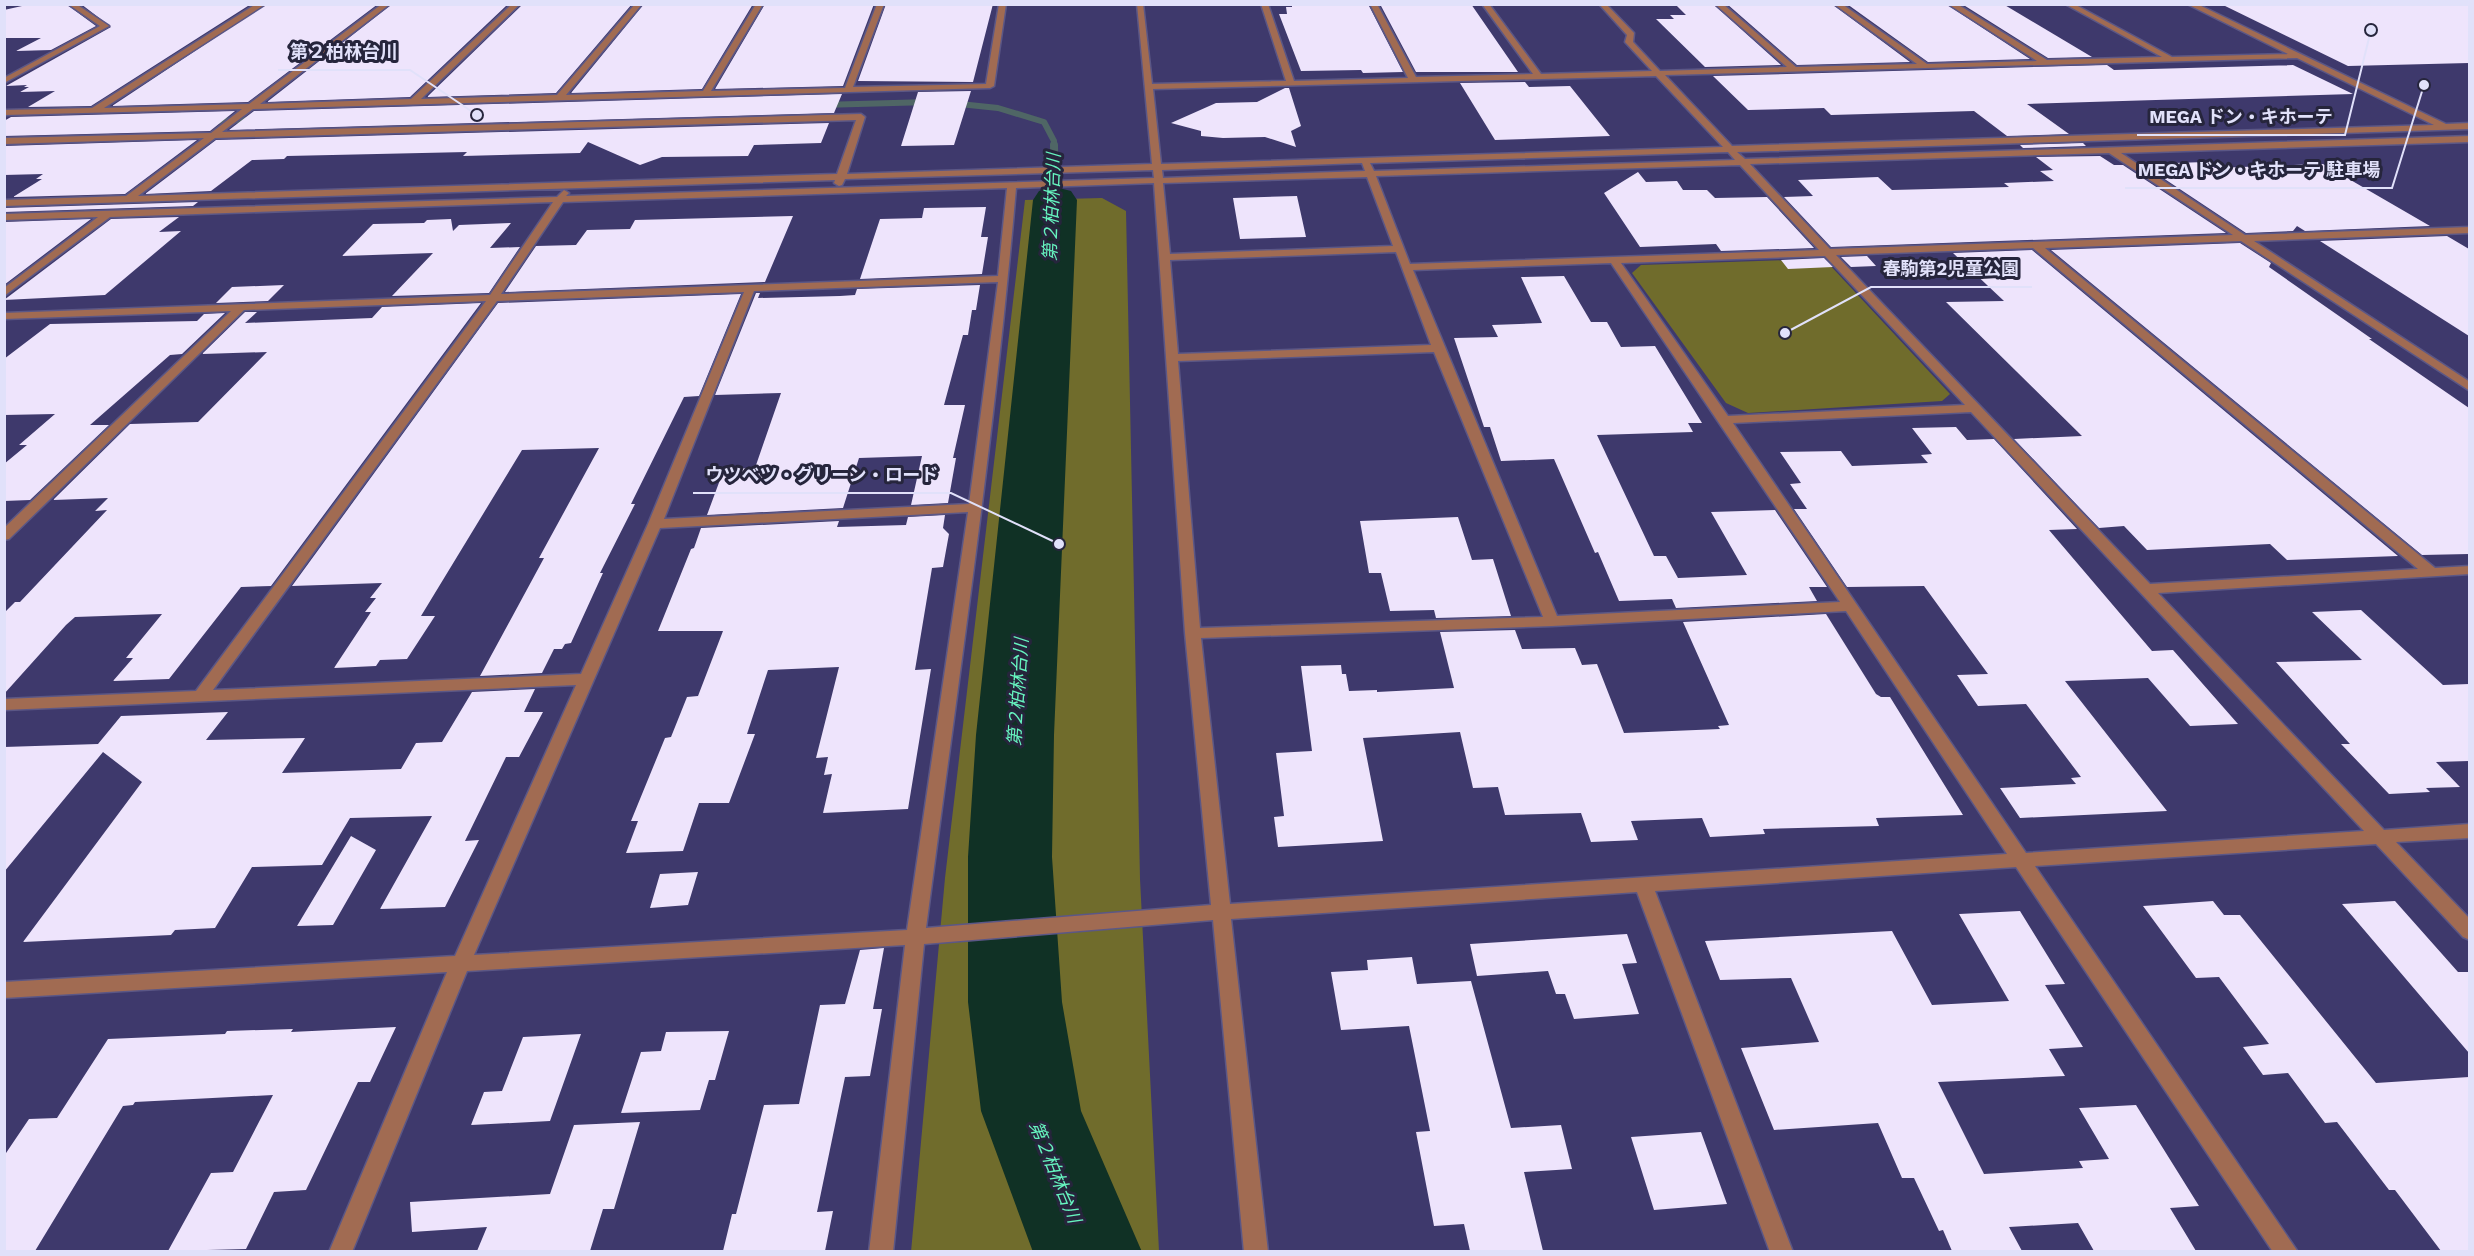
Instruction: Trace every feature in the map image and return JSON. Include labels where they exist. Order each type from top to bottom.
[{"type":"street","points":[[4,81],[105,26],[71,4]]},
{"type":"street","points":[[95,110],[261,6],[259,4]]},
{"type":"street","points":[[4,293],[387,4]]},
{"type":"street","points":[[413,102],[517,4]]},
{"type":"street","points":[[560,97],[639,4]]},
{"type":"street","points":[[706,93],[760,4]]},
{"type":"street","points":[[848,90],[881,4]]},
{"type":"street","points":[[4,113],[95,110],[249,110],[560,97],[990,86],[1003,4]]},
{"type":"street","points":[[1140,4],[1165,257],[1192,633],[1256,1251]]},
{"type":"street","points":[[1264,4],[1291,83]]},
{"type":"street","points":[[1373,4],[1413,80]]},
{"type":"street","points":[[1485,4],[1538,76]]},
{"type":"street","points":[[1602,4],[1631,35],[1629,42],[2469,932]]},
{"type":"street","points":[[1718,4],[1795,69]]},
{"type":"street","points":[[1837,4],[1925,66]]},
{"type":"street","points":[[1951,4],[2046,63]]},
{"type":"street","points":[[2068,4],[2170,59]]},
{"type":"street","points":[[2190,4],[2469,138]]},
{"type":"street","points":[[1148,87],[2296,56]]},
{"type":"street","points":[[4,141],[861,117],[837,190]]},
{"type":"street","points":[[4,217],[1078,183],[1157,174],[1730,149],[2469,126]]},
{"type":"street","points":[[2092,138],[2469,388]]},
{"type":"street","points":[[1368,166],[1742,162],[2469,138]]},
{"type":"street","points":[[1368,166],[1438,348],[1552,621]]},
{"type":"street","points":[[4,203],[1031,171],[1078,170],[1157,174]]},
{"type":"street","points":[[202,694],[493,299],[569,185]]},
{"type":"street","points":[[881,1251],[916,937],[975,508],[1004,279],[1012,185]]},
{"type":"street","points":[[2452,230],[2469,240]]},
{"type":"street","points":[[1408,267],[2469,230]]},
{"type":"street","points":[[2034,244],[2431,572]]},
{"type":"street","points":[[1165,257],[1400,249]]},
{"type":"street","points":[[1615,261],[1852,606],[2020,860],[2287,1251]]},
{"type":"street","points":[[4,316],[1004,279]]},
{"type":"street","points":[[340,1251],[461,963],[655,524],[750,289]]},
{"type":"street","points":[[4,536],[240,309]]},
{"type":"street","points":[[1173,358],[1438,348]]},
{"type":"street","points":[[1725,420],[1975,408]]},
{"type":"street","points":[[655,524],[975,508]]},
{"type":"street","points":[[2145,589],[2469,570]]},
{"type":"street","points":[[1192,633],[1552,621],[1852,606]]},
{"type":"street","points":[[4,705],[202,694],[586,679]]},
{"type":"street","points":[[4,990],[916,937],[1222,912],[2469,831]]},
{"type":"street","points":[[1643,885],[1782,1251]]},
{"type":"shaded area","points":[[1102,198],[1126,211],[1140,879],[1159,1251],[911,1252],[945,878],[1025,200]]},
{"type":"shaded area","points":[[1819,259],[1827,262],[1950,394],[1942,401],[1748,413],[1726,403],[1632,273],[1641,265]]},
{"type":"building","points":[[31,4],[66,4],[96,26],[51,50],[16,51],[41,38],[4,38],[4,10]]},
{"type":"building","points":[[81,4],[251,4],[91,106],[28,107],[55,91],[20,92],[29,87],[24,87],[27,85],[6,86],[111,27]]},
{"type":"building","points":[[266,4],[378,4],[248,102],[112,106]]},
{"type":"building","points":[[392,4],[507,5],[410,97],[267,102]]},
{"type":"building","points":[[632,4],[556,93],[427,97],[522,5]]},
{"type":"building","points":[[644,4],[753,4],[702,89],[571,93]]},
{"type":"building","points":[[765,4],[874,4],[843,86],[715,89]]},
{"type":"building","points":[[886,4],[993,4],[973,82],[858,81]]},
{"type":"building","points":[[1292,4],[1368,4],[1403,72],[1301,71],[1279,14],[1287,14],[1286,7],[1292,7]]},
{"type":"building","points":[[1380,4],[1471,4],[1518,72],[1416,72]]},
{"type":"building","points":[[1675,4],[1713,4],[1781,65],[1705,67],[1656,19],[1674,19],[1670,15],[1686,15]]},
{"type":"building","points":[[1727,4],[1832,4],[1910,62],[1797,65]]},
{"type":"building","points":[[1847,4],[1946,4],[2030,59],[1928,62]]},
{"type":"building","points":[[1962,4],[2003,4],[2092,57],[2048,58]]},
{"type":"building","points":[[2221,4],[2469,4],[2469,63],[2348,66]]},
{"type":"building","points":[[2107,65],[2114,70],[2293,65],[2353,94],[2027,104],[2069,134],[2007,136],[1974,111],[1831,115],[1824,108],[1748,110],[1713,76]]},
{"type":"building","points":[[1525,82],[1529,87],[1570,86],[1610,136],[1495,140],[1460,83]]},
{"type":"building","points":[[1289,88],[1301,126],[1291,131],[1296,147],[1265,137],[1201,136],[1201,131],[1171,123],[1216,103],[1257,102]]},
{"type":"building","points":[[971,91],[954,145],[901,146],[918,92]]},
{"type":"building","points":[[842,94],[834,113],[229,130],[254,111]]},
{"type":"building","points":[[235,111],[210,131],[4,136],[4,121],[11,117]]},
{"type":"building","points":[[829,123],[821,143],[754,145],[748,156],[662,157],[640,165],[588,142],[580,153],[463,156],[467,152],[287,156],[284,159],[252,160],[211,191],[145,194],[216,140]]},
{"type":"building","points":[[197,140],[125,194],[13,197],[42,179],[36,179],[43,174],[4,175],[4,146]]},
{"type":"building","points":[[2083,143],[2086,146],[2023,148],[2020,145]]},
{"type":"building","points":[[2100,156],[2114,165],[2123,165],[2226,233],[1831,247],[1784,197],[1813,196],[1798,180],[1878,177],[1892,190],[2009,187],[2004,183],[2054,181],[2040,171],[2053,170],[2036,157]]},
{"type":"building","points":[[2206,162],[2215,168],[2323,164],[2430,226],[2305,231],[2297,226],[2293,231],[2246,233],[2142,164]]},
{"type":"building","points":[[1638,172],[1646,182],[1677,181],[1683,190],[1707,190],[1715,198],[1767,197],[1814,248],[1721,251],[1716,244],[1640,247],[1604,193]]},
{"type":"building","points":[[1297,196],[1306,237],[1240,239],[1233,198]]},
{"type":"building","points":[[198,202],[193,206],[4,212],[4,208]]},
{"type":"building","points":[[986,207],[981,237],[988,237],[982,274],[860,279],[880,219],[922,218],[924,208]]},
{"type":"building","points":[[793,216],[765,282],[505,292],[536,246],[576,245],[587,230],[630,229],[635,220]]},
{"type":"building","points":[[179,217],[159,232],[181,231],[105,295],[4,300],[111,219]]},
{"type":"building","points":[[91,219],[4,285],[4,222]]},
{"type":"building","points":[[451,219],[453,231],[459,225],[511,223],[490,248],[520,247],[489,293],[392,296],[433,253],[342,256],[373,224],[424,223],[427,220]]},
{"type":"building","points":[[2447,236],[2469,249],[2469,336],[2320,241]]},
{"type":"building","points":[[2240,243],[2271,263],[2269,267],[2469,408],[2469,554],[2422,555],[2051,250]]},
{"type":"building","points":[[2032,250],[2398,556],[2287,560],[2270,544],[2147,550],[2124,526],[2099,528],[2014,439],[2082,436],[1946,302],[2004,301],[1953,253]]},
{"type":"building","points":[[1867,256],[1876,266],[1851,267],[1841,257]]},
{"type":"building","points":[[1824,258],[1833,267],[1788,269],[1781,260]]},
{"type":"building","points":[[1564,276],[1591,322],[1607,322],[1621,347],[1655,346],[1702,423],[1688,423],[1693,432],[1597,435],[1654,556],[1666,556],[1678,578],[1747,575],[1711,512],[1775,510],[1827,587],[1809,587],[1817,601],[1676,608],[1672,599],[1619,601],[1598,552],[1595,553],[1554,459],[1501,461],[1490,427],[1484,427],[1454,338],[1498,337],[1492,325],[1542,323],[1521,277]]},
{"type":"building","points":[[284,285],[268,301],[216,303],[232,287]]},
{"type":"building","points":[[980,285],[976,310],[972,310],[968,335],[963,335],[944,405],[965,405],[953,458],[956,458],[948,503],[911,505],[922,456],[859,458],[843,508],[707,515],[724,469],[755,468],[781,393],[715,395],[756,293],[760,293],[758,298],[840,296],[855,295],[857,289]]},
{"type":"building","points":[[741,294],[699,396],[684,397],[631,504],[635,504],[600,573],[603,573],[571,643],[565,644],[562,649],[554,649],[542,673],[480,676],[544,558],[539,558],[599,448],[522,450],[421,616],[435,616],[407,659],[380,660],[376,666],[334,668],[371,612],[365,612],[376,598],[370,598],[382,583],[292,586],[498,303]]},
{"type":"building","points":[[481,303],[271,586],[241,587],[169,679],[113,681],[133,658],[126,658],[162,614],[75,617],[4,694],[4,613],[15,602],[20,602],[107,510],[95,511],[108,498],[53,500],[130,424],[198,422],[267,352],[202,354],[245,312],[257,312],[245,323],[372,318],[382,307]]},
{"type":"building","points":[[225,313],[182,354],[170,355],[90,425],[109,425],[30,500],[4,501],[4,464],[27,445],[19,445],[55,414],[4,415],[4,359],[50,324],[197,321],[204,314]]},
{"type":"building","points":[[1956,427],[1967,440],[1994,439],[2077,529],[2049,530],[2152,651],[2173,650],[2238,724],[2190,726],[2148,678],[2065,681],[2167,811],[2020,818],[2000,788],[2076,784],[2071,778],[2081,777],[2026,704],[1978,706],[1957,675],[1988,674],[1924,586],[1847,587],[1794,509],[1807,509],[1790,484],[1801,483],[1780,452],[1841,451],[1852,466],[1928,463],[1921,455],[1932,454],[1912,428]]},
{"type":"building","points":[[945,515],[943,528],[949,534],[943,567],[932,568],[915,670],[931,669],[908,809],[823,813],[832,774],[824,775],[828,757],[816,758],[839,667],[768,670],[747,734],[755,734],[729,803],[699,803],[683,851],[626,853],[638,821],[631,821],[665,738],[671,737],[687,697],[698,696],[723,631],[658,631],[701,528],[839,521],[837,527],[906,525],[908,517]]},
{"type":"building","points":[[1458,517],[1472,560],[1493,559],[1511,616],[1436,618],[1434,610],[1390,611],[1381,573],[1369,573],[1360,521]]},
{"type":"building","points":[[2361,610],[2443,685],[2469,684],[2469,761],[2436,762],[2460,787],[2426,788],[2430,792],[2389,794],[2341,744],[2350,744],[2276,662],[2362,660],[2312,612]]},
{"type":"building","points":[[1826,614],[1876,694],[1881,697],[1890,697],[1963,815],[1876,818],[1879,826],[1763,829],[1765,834],[1710,837],[1702,818],[1631,821],[1638,840],[1591,842],[1581,813],[1505,815],[1498,787],[1473,788],[1460,732],[1363,738],[1383,841],[1278,847],[1274,817],[1284,816],[1276,753],[1312,751],[1301,666],[1341,665],[1342,674],[1346,674],[1349,691],[1454,688],[1440,632],[1515,630],[1522,649],[1575,648],[1582,665],[1597,664],[1624,733],[1720,729],[1718,726],[1729,725],[1683,622]]},
{"type":"building","points":[[535,689],[524,712],[543,712],[519,757],[506,757],[465,841],[479,840],[445,907],[380,909],[432,816],[350,818],[322,865],[252,867],[215,928],[175,930],[171,935],[23,942],[142,782],[103,752],[4,872],[4,747],[98,744],[121,716],[228,712],[206,740],[305,738],[282,773],[401,769],[416,743],[442,742],[472,692]]},
{"type":"building","points":[[351,836],[376,850],[333,925],[297,926]]},
{"type":"building","points":[[698,872],[688,905],[650,908],[660,874]]},
{"type":"building","points":[[2213,901],[2224,915],[2240,915],[2376,1083],[2469,1077],[2469,1251],[2441,1251],[2395,1190],[2389,1190],[2337,1122],[2325,1123],[2288,1073],[2263,1075],[2243,1047],[2269,1044],[2219,977],[2196,978],[2143,906]]},
{"type":"building","points":[[2395,901],[2458,972],[2469,972],[2469,1053],[2342,904]]},
{"type":"building","points":[[2020,911],[2065,984],[2045,985],[2083,1047],[2049,1049],[2065,1076],[1938,1082],[1984,1174],[2083,1168],[2079,1161],[2109,1159],[2079,1108],[2136,1105],[2199,1206],[2170,1208],[2196,1251],[2094,1251],[2078,1223],[2009,1227],[2022,1251],[1952,1251],[1943,1230],[1939,1231],[1914,1178],[1902,1178],[1878,1123],[1774,1130],[1741,1048],[1819,1042],[1791,978],[1720,980],[1705,941],[1892,931],[1932,1005],[2009,1001],[1959,914]]},
{"type":"building","points":[[1627,934],[1637,963],[1622,964],[1639,1014],[1574,1019],[1565,994],[1556,994],[1548,971],[1477,976],[1470,944]]},
{"type":"building","points":[[884,948],[873,1009],[882,1009],[870,1076],[845,1077],[817,1212],[833,1211],[825,1251],[723,1251],[732,1214],[736,1214],[764,1105],[799,1104],[820,1005],[845,1004],[860,950]]},
{"type":"building","points":[[1412,957],[1417,984],[1471,981],[1511,1128],[1561,1125],[1572,1169],[1524,1172],[1543,1251],[1470,1251],[1464,1224],[1434,1226],[1416,1132],[1430,1131],[1409,1026],[1341,1030],[1331,972],[1368,970],[1367,960]]},
{"type":"building","points":[[396,1027],[370,1082],[358,1082],[306,1190],[274,1192],[246,1249],[168,1251],[211,1173],[233,1172],[273,1095],[135,1102],[133,1105],[123,1106],[35,1251],[4,1251],[4,1156],[29,1119],[57,1118],[108,1039],[225,1034],[227,1031],[293,1029],[291,1032]]},
{"type":"building","points":[[729,1031],[715,1080],[709,1080],[700,1110],[621,1113],[641,1052],[661,1051],[666,1032]]},
{"type":"building","points":[[581,1034],[550,1121],[471,1125],[484,1092],[502,1091],[523,1037]]},
{"type":"building","points":[[640,1122],[614,1209],[603,1209],[590,1251],[477,1251],[487,1227],[412,1232],[410,1202],[550,1194],[574,1125]]},
{"type":"building","points":[[1701,1132],[1727,1204],[1654,1210],[1631,1137]]},
{"type":"waterway","name":"第２柏林台川","points":[[821,105],[930,102]]},
{"type":"waterway","name":"第２柏林台川","points":[[950,103],[998,108],[1044,122],[1054,145]]},
{"type":"waterway","name":"第２柏林台川","points":[[207,121],[258,120]]},
{"type":"waterway","name":"第２柏林台川","points":[[1054,145],[1055,200]]},
{"type":"waterway","name":"第２柏林台川","points":[[1055,200],[1015,735],[1010,857],[1015,1002],[1031,1111],[1088,1252]]},
{"type":"place","name":"MEGA ドン・キホーテ","points":[[2371,30]]},
{"type":"place","name":"MEGA ドン・キホーテ 駐車場","points":[[2424,85]]},
{"type":"place","name":"第２柏林台川","points":[[477,115]]},
{"type":"place","name":"春駒第2児童公園","points":[[1785,333]]},
{"type":"place","name":"ウツベツ・グリーン・ロード","points":[[1059,544]]}]
